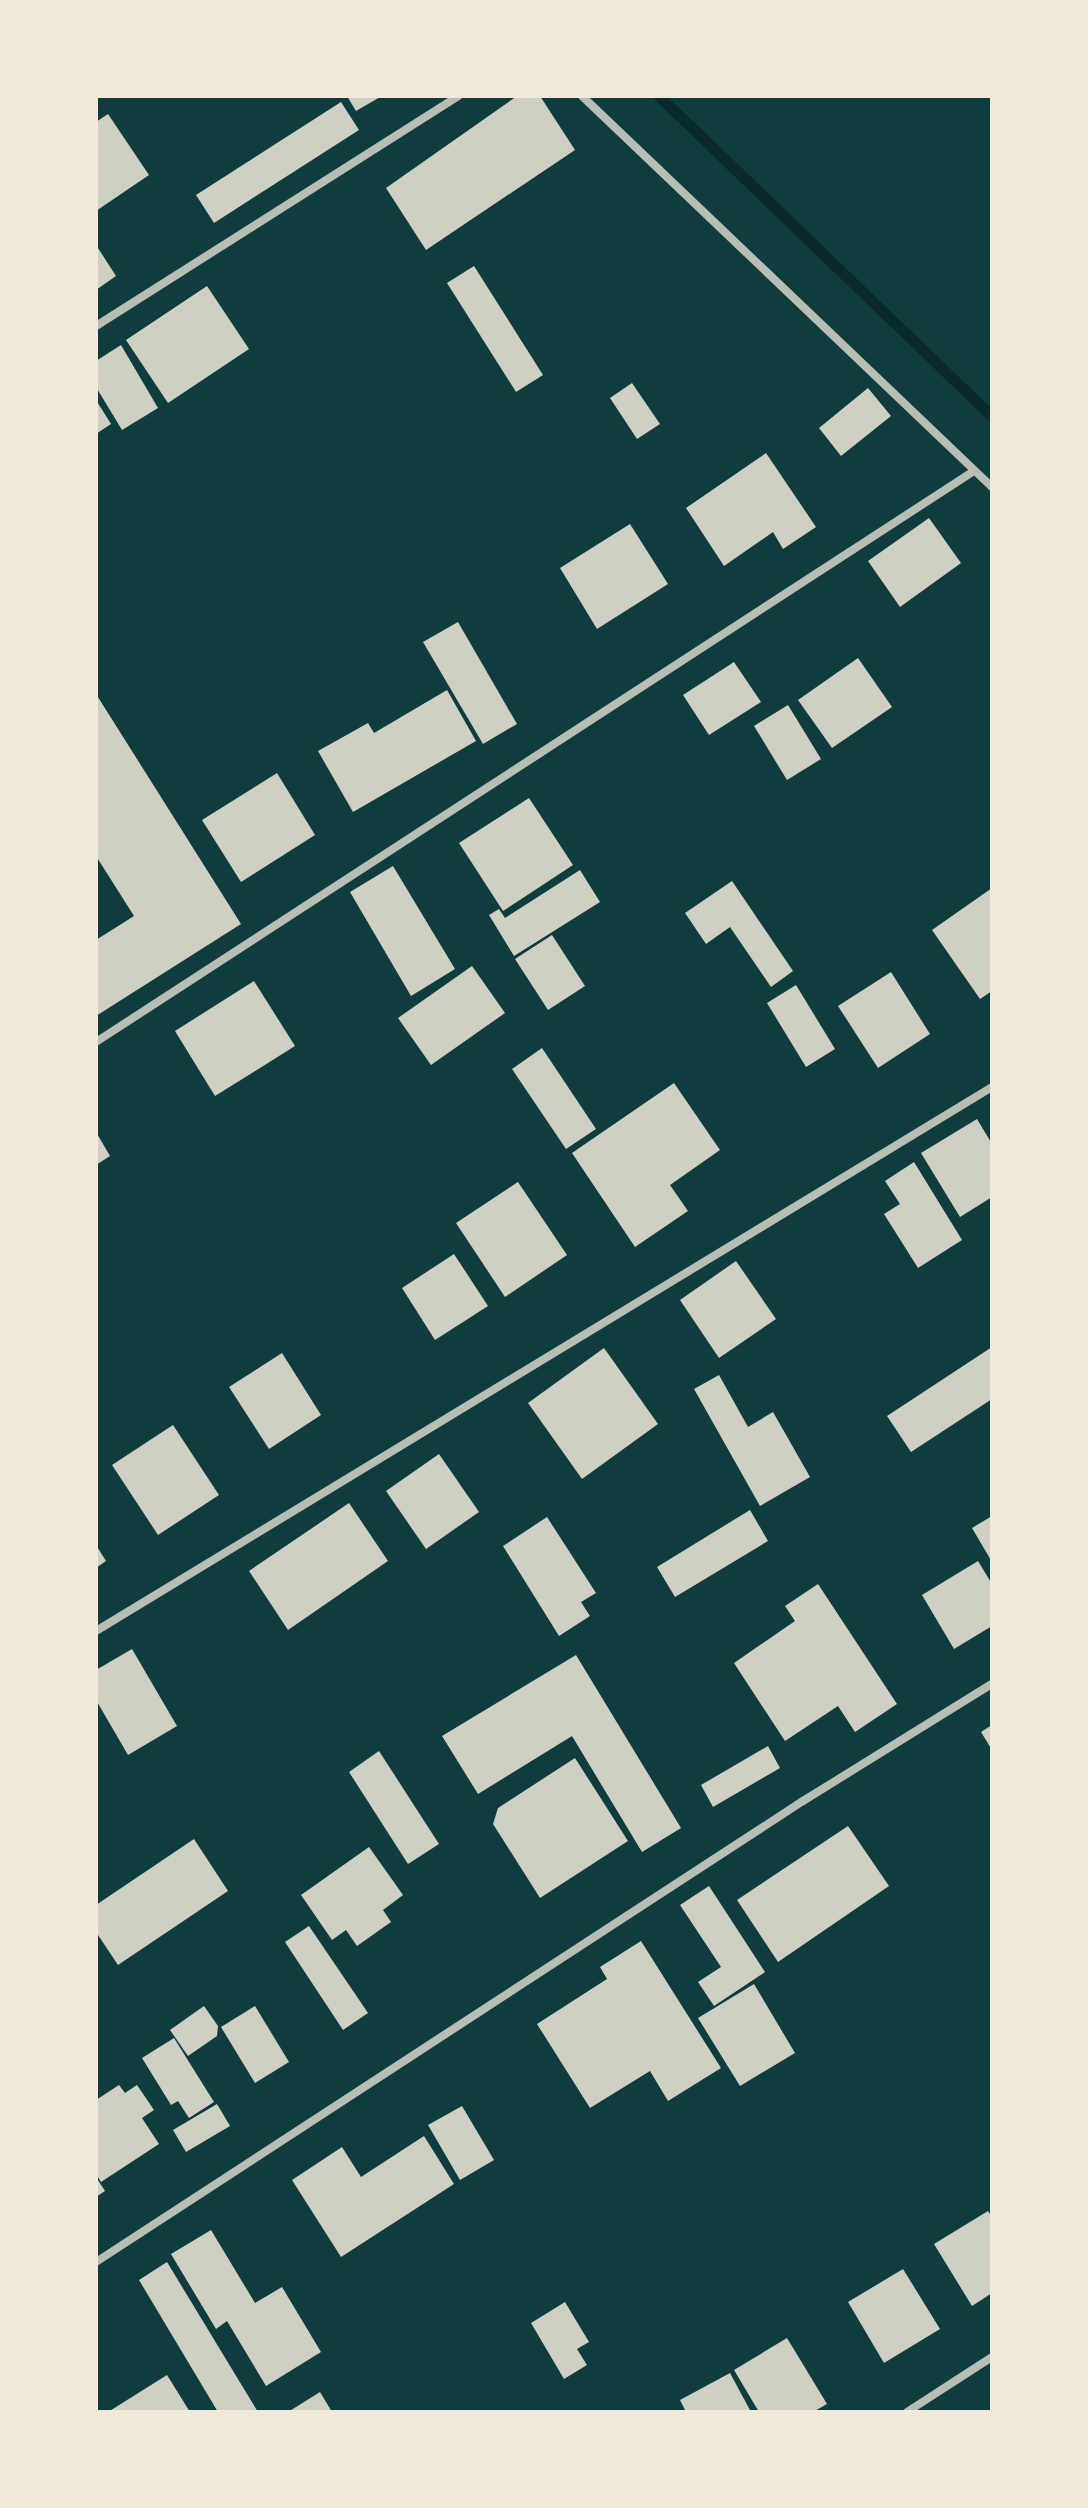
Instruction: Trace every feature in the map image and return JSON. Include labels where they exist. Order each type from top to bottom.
[{"type":"street","points":[[96,326],[458,96]]},
{"type":"street","points":[[582,96],[992,487]]},
{"type":"street","points":[[96,1042],[974,471]]},
{"type":"street","points":[[96,1631],[992,1087]]},
{"type":"street","points":[[96,2262],[790,1809],[992,1684]]},
{"type":"street","points":[[907,2412],[992,2357]]},
{"type":"building","points":[[347,96],[382,96],[356,111]]},
{"type":"building","points":[[517,96],[540,96],[575,150],[426,250],[386,188]]},
{"type":"building","points":[[341,102],[359,130],[214,223],[196,195]]},
{"type":"building","points":[[108,114],[149,175],[96,211],[96,122]]},
{"type":"building","points":[[96,245],[116,276],[96,290]]},
{"type":"building","points":[[474,266],[543,375],[516,392],[447,283]]},
{"type":"building","points":[[207,286],[249,349],[168,403],[126,340]]},
{"type":"building","points":[[121,345],[158,408],[122,430],[96,387],[96,361]]},
{"type":"building","points":[[632,383],[660,424],[637,439],[610,398]]},
{"type":"building","points":[[868,388],[891,416],[841,456],[819,428]]},
{"type":"building","points":[[96,400],[111,424],[96,434]]},
{"type":"building","points":[[766,453],[816,527],[783,549],[773,532],[724,566],[686,508]]},
{"type":"building","points":[[929,518],[961,563],[900,607],[868,561]]},
{"type":"building","points":[[630,524],[668,584],[597,629],[560,568]]},
{"type":"building","points":[[458,622],[517,724],[483,744],[423,642]]},
{"type":"building","points":[[858,658],[892,707],[832,748],[798,700]]},
{"type":"building","points":[[734,662],[761,702],[709,735],[683,695]]},
{"type":"building","points":[[447,690],[476,741],[353,812],[318,751],[368,723],[374,733]]},
{"type":"building","points":[[96,694],[241,924],[96,1016],[96,940],[134,916],[96,856]]},
{"type":"building","points":[[788,705],[821,759],[787,780],[754,726]]},
{"type":"building","points":[[277,773],[315,835],[241,882],[202,820]]},
{"type":"building","points":[[529,798],[573,865],[503,911],[459,843]]},
{"type":"building","points":[[393,866],[455,969],[411,996],[350,892]]},
{"type":"building","points":[[580,870],[600,902],[514,956],[489,915],[499,909],[505,918]]},
{"type":"building","points":[[732,881],[793,971],[771,987],[730,927],[706,944],[685,913]]},
{"type":"building","points":[[992,888],[992,991],[980,999],[932,930]]},
{"type":"building","points":[[552,935],[585,986],[548,1010],[515,959]]},
{"type":"building","points":[[472,966],[505,1013],[431,1065],[398,1018]]},
{"type":"building","points":[[891,972],[930,1034],[878,1068],[838,1006]]},
{"type":"building","points":[[254,981],[295,1046],[215,1096],[175,1031]]},
{"type":"building","points":[[796,985],[835,1049],[806,1067],[767,1003]]},
{"type":"building","points":[[542,1048],[596,1129],[566,1149],[512,1069]]},
{"type":"building","points":[[674,1083],[720,1150],[670,1185],[688,1211],[635,1247],[572,1153]]},
{"type":"building","points":[[977,1119],[992,1144],[992,1197],[960,1217],[921,1153]]},
{"type":"building","points":[[96,1132],[110,1156],[96,1165]]},
{"type":"building","points":[[914,1162],[962,1240],[918,1268],[884,1214],[900,1204],[885,1181]]},
{"type":"building","points":[[518,1182],[567,1255],[505,1297],[456,1223]]},
{"type":"building","points":[[454,1254],[488,1306],[435,1340],[402,1288]]},
{"type":"building","points":[[736,1261],[776,1319],[719,1358],[680,1300]]},
{"type":"building","points":[[992,1347],[992,1399],[911,1452],[887,1416]]},
{"type":"building","points":[[604,1348],[658,1424],[582,1479],[528,1403]]},
{"type":"building","points":[[282,1353],[321,1415],[269,1449],[229,1387]]},
{"type":"building","points":[[719,1375],[748,1427],[773,1412],[810,1477],[760,1506],[694,1389]]},
{"type":"building","points":[[173,1425],[219,1495],[158,1535],[112,1465]]},
{"type":"building","points":[[439,1454],[479,1512],[426,1549],[386,1491]]},
{"type":"building","points":[[349,1503],[388,1561],[288,1630],[249,1571]]},
{"type":"building","points":[[750,1510],[768,1541],[675,1597],[657,1567]]},
{"type":"building","points":[[992,1516],[992,1562],[972,1528]]},
{"type":"building","points":[[547,1517],[596,1593],[581,1602],[590,1616],[559,1636],[503,1546]]},
{"type":"building","points":[[96,1545],[106,1561],[96,1568]]},
{"type":"building","points":[[978,1561],[992,1584],[992,1626],[954,1649],[922,1595]]},
{"type":"building","points":[[818,1584],[897,1704],[855,1732],[838,1706],[785,1741],[734,1663],[795,1621],[785,1606]]},
{"type":"building","points":[[132,1649],[177,1726],[128,1755],[96,1700],[96,1670]]},
{"type":"building","points":[[576,1655],[681,1828],[642,1852],[572,1736],[478,1794],[442,1736]]},
{"type":"building","points":[[992,1725],[992,1750],[981,1732]]},
{"type":"building","points":[[768,1746],[780,1768],[713,1807],[701,1785]]},
{"type":"building","points":[[379,1751],[439,1844],[408,1864],[349,1772]]},
{"type":"building","points":[[575,1758],[628,1841],[540,1898],[493,1824],[498,1808]]},
{"type":"building","points":[[848,1826],[889,1886],[778,1962],[737,1900]]},
{"type":"building","points":[[194,1839],[228,1891],[118,1965],[96,1932],[96,1905]]},
{"type":"building","points":[[369,1847],[403,1895],[383,1910],[391,1922],[357,1946],[346,1930],[332,1940],[301,1895]]},
{"type":"building","points":[[709,1886],[765,1972],[714,2006],[698,1982],[721,1967],[680,1905]]},
{"type":"building","points":[[309,1926],[368,2013],[343,2030],[285,1942]]},
{"type":"building","points":[[641,1941],[721,2068],[668,2101],[650,2071],[590,2108],[537,2024],[607,1979],[600,1967]]},
{"type":"building","points":[[754,1984],[795,2053],[740,2086],[698,2018]]},
{"type":"building","points":[[204,2006],[218,2026],[217,2036],[188,2056],[170,2030]]},
{"type":"building","points":[[255,2006],[289,2062],[255,2083],[221,2027]]},
{"type":"building","points":[[174,2038],[214,2102],[189,2118],[178,2101],[171,2105],[142,2058]]},
{"type":"building","points":[[119,2085],[125,2093],[137,2085],[154,2110],[142,2118],[159,2144],[101,2182],[96,2174],[96,2100]]},
{"type":"building","points":[[217,2104],[230,2126],[186,2152],[173,2130]]},
{"type":"building","points":[[462,2106],[494,2160],[460,2180],[428,2125]]},
{"type":"building","points":[[424,2136],[454,2184],[341,2257],[292,2180],[342,2147],[361,2177]]},
{"type":"building","points":[[96,2177],[105,2191],[96,2197]]},
{"type":"building","points":[[988,2211],[992,2217],[992,2293],[972,2306],[934,2244]]},
{"type":"building","points":[[211,2230],[255,2303],[282,2287],[321,2352],[266,2386],[227,2321],[216,2329],[171,2254]]},
{"type":"building","points":[[167,2262],[258,2412],[218,2412],[139,2280]]},
{"type":"building","points":[[903,2269],[940,2329],[884,2363],[848,2302]]},
{"type":"building","points":[[565,2302],[589,2342],[577,2349],[587,2365],[564,2379],[531,2323]]},
{"type":"building","points":[[787,2338],[827,2404],[813,2412],[759,2412],[734,2370]]},
{"type":"building","points":[[730,2373],[751,2412],[686,2412],[680,2400]]},
{"type":"building","points":[[167,2375],[190,2412],[108,2412]]},
{"type":"building","points":[[320,2392],[332,2412],[288,2412]]},
{"type":"waterway","points":[[659,96],[992,416]]}]
